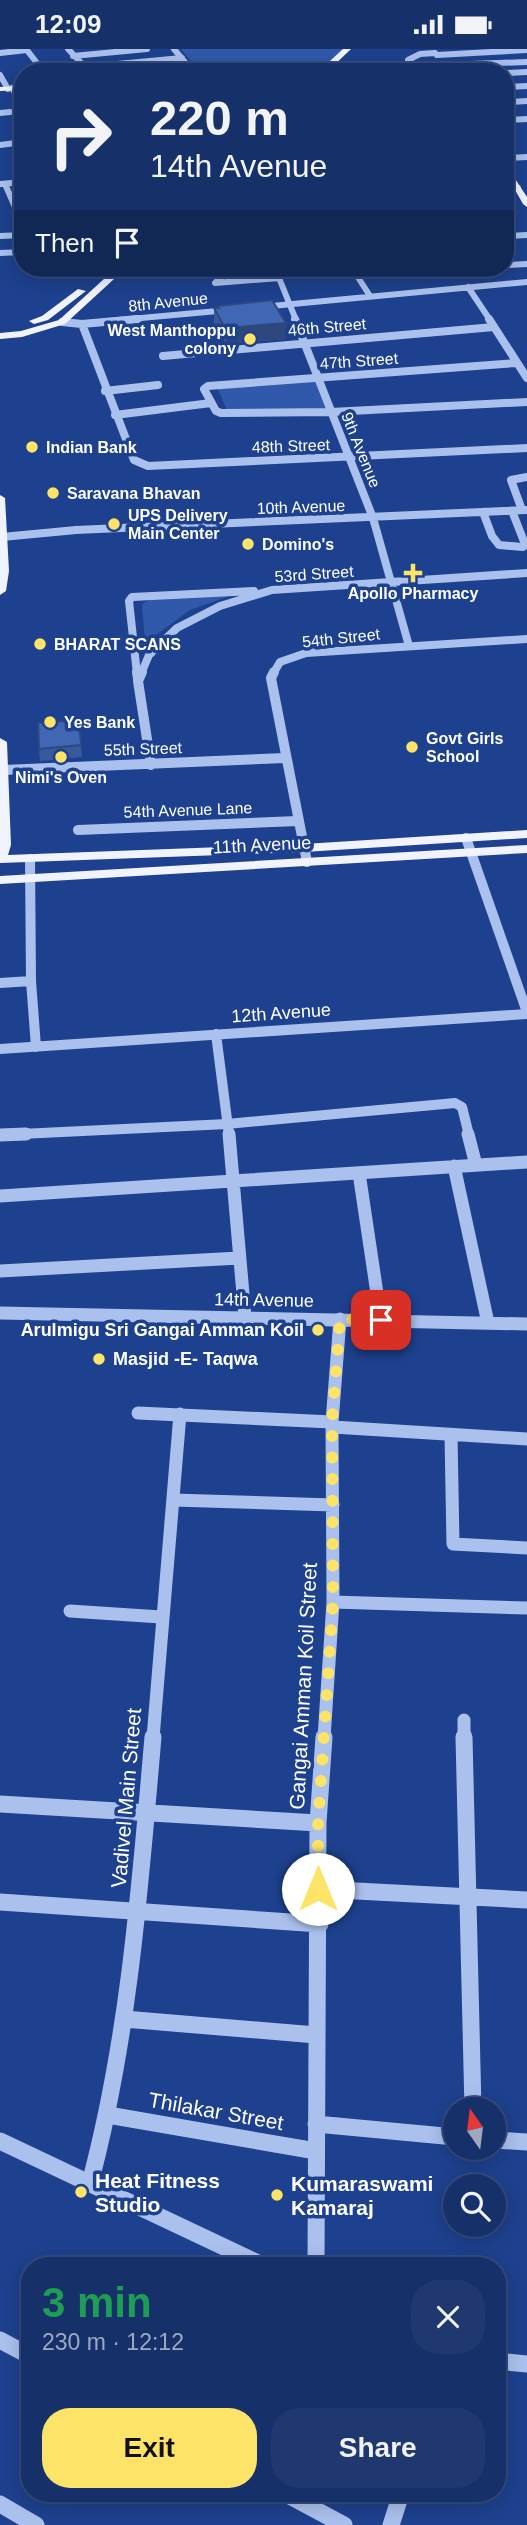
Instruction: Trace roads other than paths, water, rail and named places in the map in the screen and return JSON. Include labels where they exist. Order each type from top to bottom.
[{"type":"main road","points":[[332,63],[347,49]]},
{"type":"main road","points":[[344,63],[359,49]]},
{"type":"main road","points":[[522,190],[527,204]]},
{"type":"main road","points":[[0,327],[45,318],[74,298],[96,277]]},
{"type":"main road","points":[[0,336],[22,334],[62,323],[111,277]]},
{"type":"main road","points":[[0,498],[3,571],[0,591]]},
{"type":"main road","points":[[0,742],[3,770],[1,854],[24,858]]},
{"type":"main road","name":"11th Avenue","points":[[0,880],[527,834]]},
{"type":"main road","name":"11th Avenue","points":[[24,858],[471,853],[527,849]]},
{"type":"street","points":[[68,49],[81,63]]},
{"type":"street","points":[[74,56],[147,49]]},
{"type":"street","points":[[174,49],[187,63]]},
{"type":"street","points":[[0,53],[27,50]]},
{"type":"street","points":[[407,63],[419,54],[435,52],[527,50]]},
{"type":"street","points":[[128,63],[182,58]]},
{"type":"street","points":[[500,63],[527,62]]},
{"type":"street","points":[[0,75],[7,89]]},
{"type":"street","points":[[0,113],[10,112]]},
{"type":"street","points":[[3,184],[14,205]]},
{"type":"street","points":[[221,277],[215,283],[280,278]]},
{"type":"street","points":[[358,277],[370,296]]},
{"type":"street","name":"9th Avenue","points":[[280,278],[316,379],[373,518],[409,646]]},
{"type":"street","points":[[248,308],[527,282]]},
{"type":"street","points":[[468,287],[527,378]]},
{"type":"street","name":"8th Avenue","points":[[62,323],[82,324],[235,310]]},
{"type":"street","points":[[82,324],[98,363],[105,391],[134,460],[140,464]]},
{"type":"street","name":"46th Street","points":[[163,356],[494,327]]},
{"type":"street","name":"47th Street","points":[[211,403],[205,387],[516,363]]},
{"type":"street","points":[[105,391],[158,385]]},
{"type":"street","points":[[115,415],[211,403],[221,413],[331,412],[527,402]]},
{"type":"street","name":"48th Street","points":[[140,464],[349,458],[527,448]]},
{"type":"street","points":[[525,510],[511,479],[527,477]]},
{"type":"street","name":"10th Avenue","points":[[2,533],[485,516],[514,514],[525,510]]},
{"type":"street","points":[[485,516],[497,545],[502,549],[511,549],[523,547],[525,544],[514,514]]},
{"type":"street","name":"53rd Street","points":[[138,681],[149,655],[177,628],[220,606],[272,590],[527,573]]},
{"type":"street","points":[[152,765],[138,681],[129,601],[132,597],[272,590]]},
{"type":"street","name":"54th Street","points":[[306,855],[271,678],[280,662],[306,653],[527,639]]},
{"type":"street","name":"55th Street","points":[[3,770],[285,758]]},
{"type":"street","name":"54th Avenue Lane","points":[[79,829],[298,821]]},
{"type":"street","points":[[466,838],[527,1013]]},
{"type":"street","points":[[24,858],[30,878],[36,1047]]},
{"type":"street","points":[[0,983],[32,981]]},
{"type":"street","name":"12th Avenue","points":[[0,1049],[527,1013]]},
{"type":"street","points":[[216,1034],[235,1181],[245,1317]]},
{"type":"street","points":[[0,1135],[228,1124],[458,1103],[463,1109],[476,1165]]},
{"type":"street","points":[[0,1196],[527,1162]]},
{"type":"street","points":[[454,1166],[488,1323]]},
{"type":"street","points":[[359,1173],[381,1320]]},
{"type":"street","points":[[0,1271],[239,1258]]},
{"type":"street","name":"14th Avenue","points":[[0,1313],[527,1324]]},
{"type":"street","name":"Gangai Amman Koil Street","points":[[316,2257],[316,2035],[320,1924],[318,1823],[333,1602],[333,1425],[340,1319]]},
{"type":"street","points":[[138,1413],[527,1440]]},
{"type":"street","name":"Vadivel Main Street","points":[[90,2183],[108,2115],[138,1911],[180,1414]]},
{"type":"street","points":[[451,1435],[453,1544],[527,1548]]},
{"type":"street","points":[[173,1500],[333,1505]]},
{"type":"street","points":[[333,1602],[527,1608]]},
{"type":"street","points":[[70,1611],[161,1617]]},
{"type":"street","points":[[464,1720],[473,2097]]},
{"type":"street","points":[[0,1804],[318,1823]]},
{"type":"street","points":[[318,1889],[527,1901]]},
{"type":"street","points":[[0,1902],[320,1924]]},
{"type":"street","points":[[124,2019],[316,2035]]},
{"type":"street","name":"Thilakar Street","points":[[108,2115],[316,2151]]},
{"type":"street","points":[[316,2124],[443,2136]]},
{"type":"street","points":[[506,2140],[527,2141]]},
{"type":"street","points":[[0,2141],[245,2257]]},
{"type":"street","points":[[0,2340],[21,2351]]},
{"type":"street","points":[[506,2362],[527,2364]]},
{"type":"street","points":[[301,2502],[345,2525]]},
{"type":"street","points":[[391,2525],[398,2502]]},
{"type":"street","points":[[0,2504],[36,2525]]},
{"type":"place","name":"West Manthoppu colony","points":[[250,339]]},
{"type":"place","name":"Indian Bank","points":[[32,447]]},
{"type":"place","name":"Saravana Bhavan","points":[[53,493]]},
{"type":"place","name":"UPS Delivery Main Center","points":[[114,524]]},
{"type":"place","name":"Domino's","points":[[248,544]]},
{"type":"place","name":"Apollo Pharmacy","points":[[413,573]]},
{"type":"place","name":"BHARAT SCANS","points":[[40,644]]},
{"type":"place","name":"Yes Bank","points":[[50,722]]},
{"type":"place","name":"Govt Girls School","points":[[412,747]]},
{"type":"place","name":"Nimi's Oven","points":[[61,757]]},
{"type":"place","name":"Arulmigu Sri Gangai Amman Koil","points":[[318,1330]]},
{"type":"place","name":"Masjid -E- Taqwa","points":[[99,1359]]},
{"type":"place","name":"Heat Fitness Studio","points":[[81,2192]]},
{"type":"place","name":"Kumaraswami Kamaraj","points":[[277,2195]]}]
